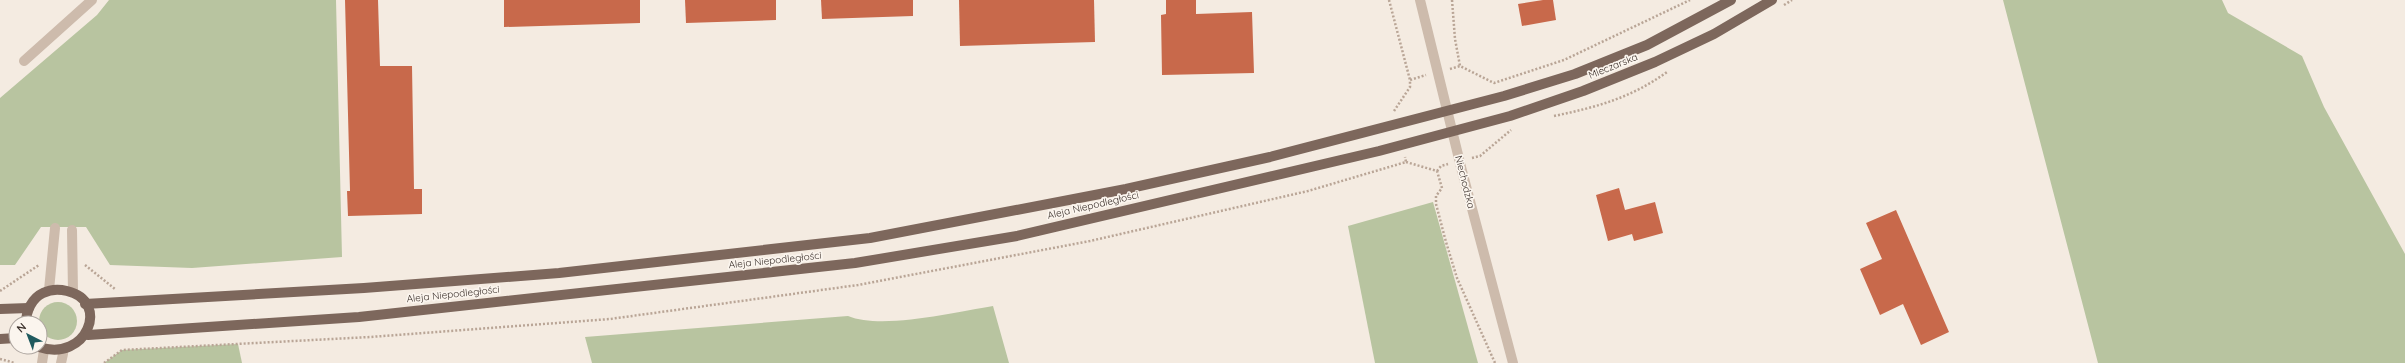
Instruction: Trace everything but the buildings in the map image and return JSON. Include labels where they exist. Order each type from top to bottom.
[{"type":"main road","name":"Mleczarska","points":[[1448,110],[1504,96],[1575,74],[1647,45],[1730,0]]},
{"type":"main road","name":"Mleczarska","points":[[1453,131],[1510,116],[1591,88],[1714,34],[1772,0]]},
{"type":"main road","name":"Aleja Niepodległości","points":[[85,304],[364,288],[558,273],[870,238],[1126,189],[1262,159],[1448,110]]},
{"type":"main road","name":"Aleja Niepodległości","points":[[88,335],[359,317],[856,263],[1017,236],[1379,151],[1453,131]]},
{"type":"main road","points":[[28,315],[29,308],[34,300],[50,290],[60,289],[73,292],[85,304],[90,315],[88,335],[82,345],[62,358],[48,351]]},
{"type":"main road","points":[[0,309],[29,308]]},
{"type":"street","points":[[24,61],[92,0]]},
{"type":"street","name":"Niechodzka","points":[[1420,0],[1513,363]]},
{"type":"street","points":[[50,290],[55,228]]},
{"type":"street","points":[[72,230],[73,292]]},
{"type":"path","points":[[1389,0],[1410,80]]},
{"type":"path","points":[[1452,0],[1455,39],[1460,66]]},
{"type":"path","points":[[1406,162],[1437,171],[1442,188],[1436,196],[1436,204],[1446,242],[1457,278],[1495,363]]},
{"type":"path","points":[[0,359],[15,363]]},
{"type":"green space","points":[[109,0],[336,0],[342,257],[192,268],[110,265],[86,227],[41,227],[15,265],[0,265],[0,98],[97,15]]},
{"type":"green space","points":[[2003,0],[2222,0],[2228,13],[2302,56],[2324,107],[2405,254],[2405,363],[2098,363]]},
{"type":"green space","points":[[1433,202],[1478,363],[1375,363],[1348,226]]},
{"type":"green space","points":[[54,302],[62,302],[72,307],[77,317],[77,325],[72,335],[62,340],[54,340],[48,338],[48,315],[40,315],[44,307],[47,305]]},
{"type":"green space","points":[[993,306],[1009,363],[592,363],[585,337],[848,316],[862,320],[899,321]]},
{"type":"green space","points":[[238,344],[242,363],[104,363],[122,350]]}]
